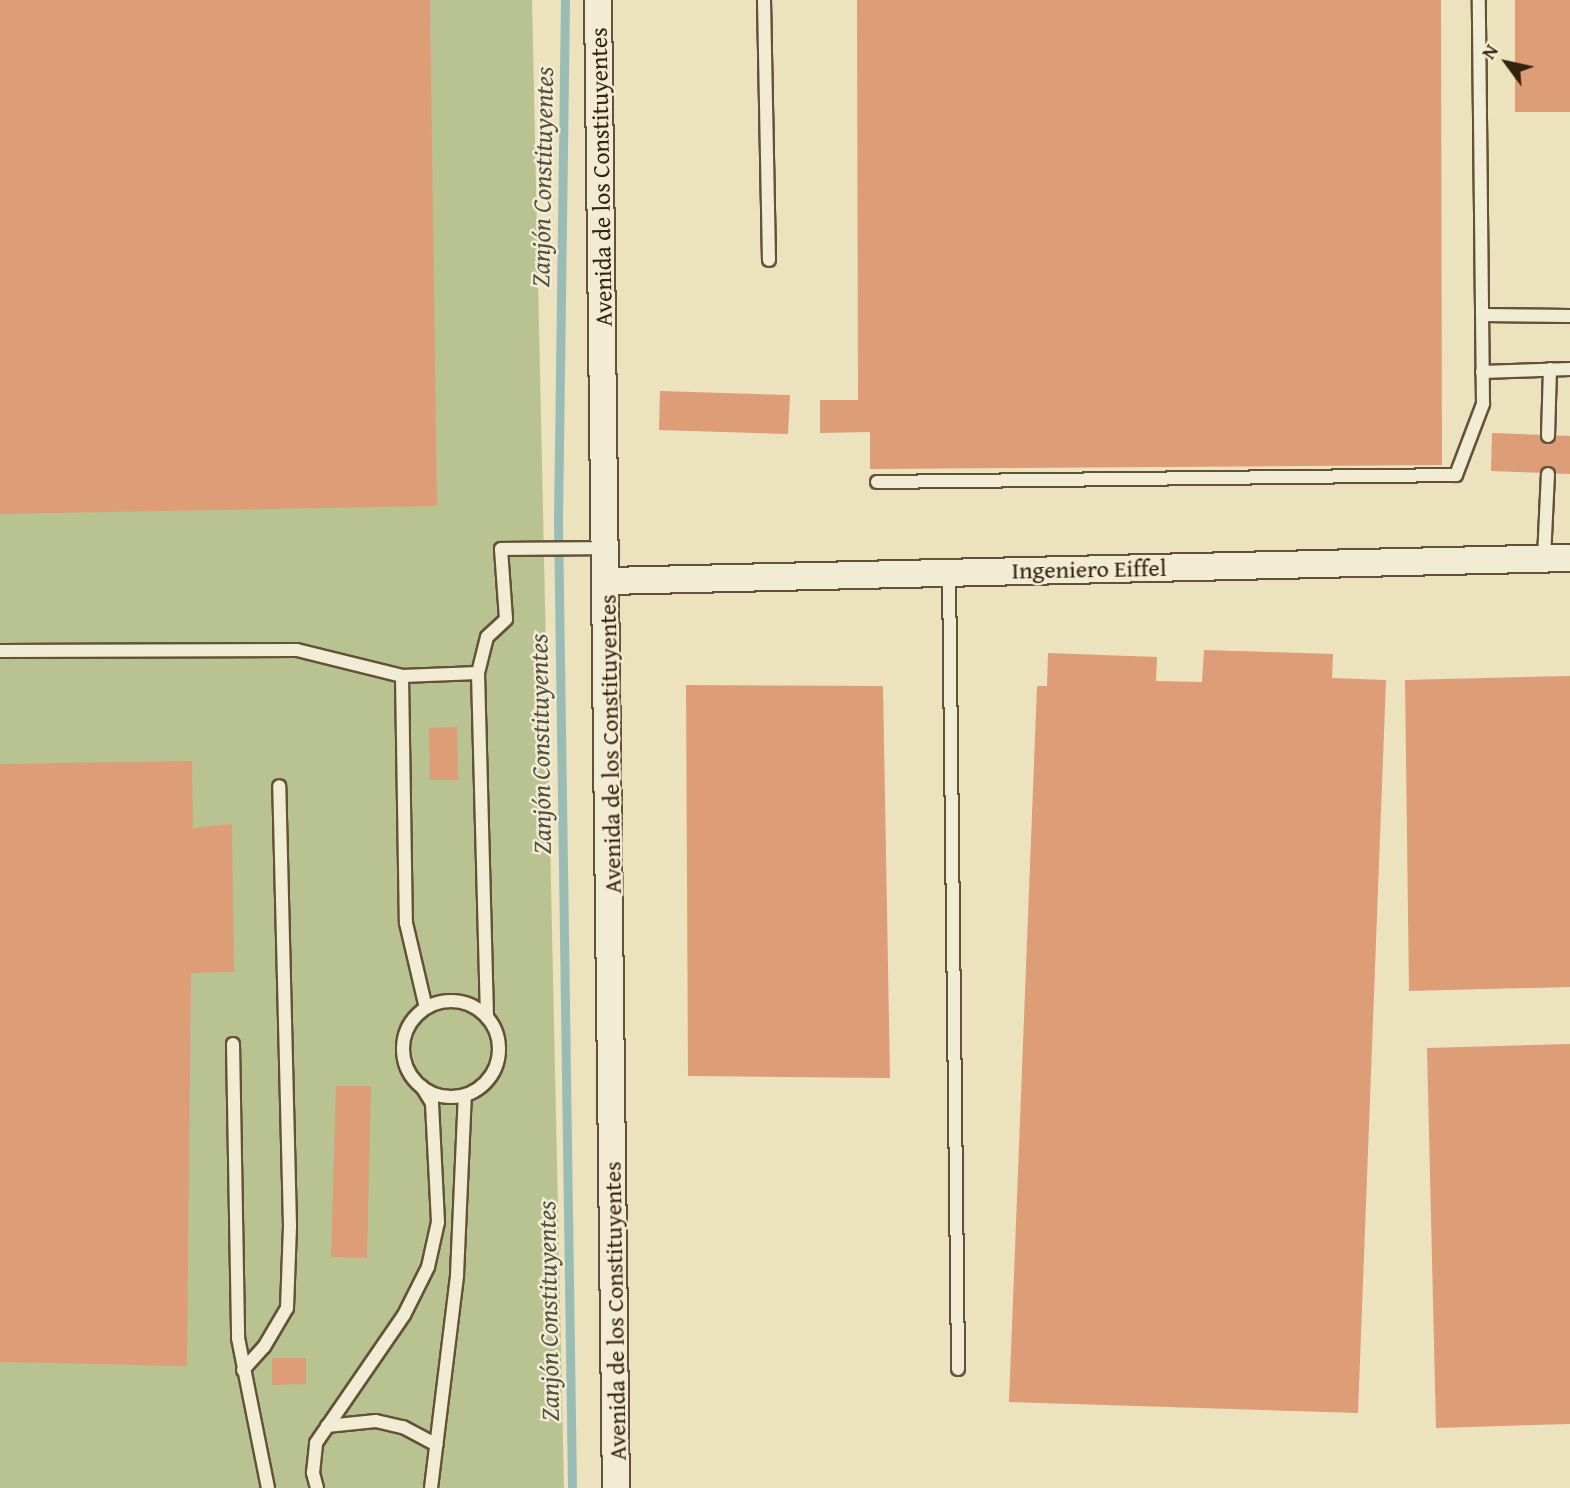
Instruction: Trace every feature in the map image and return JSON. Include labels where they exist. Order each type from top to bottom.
[{"type":"street","name":"Avenida de los Constituyentes","points":[[598,0],[595,547],[608,581],[616,1488]]},
{"type":"street","name":"Ingeniero Eiffel","points":[[608,581],[1557,558]]},
{"type":"lane","points":[[764,0],[769,260]]},
{"type":"lane","points":[[877,482],[1456,475],[1482,404],[1479,0]]},
{"type":"lane","points":[[1483,315],[1570,316]]},
{"type":"lane","points":[[1548,436],[1550,369]]},
{"type":"lane","points":[[1482,372],[1570,369]]},
{"type":"lane","points":[[1548,474],[1557,558]]},
{"type":"lane","points":[[422,1087],[444,1097],[465,1095],[489,1080],[497,1065],[500,1048],[487,1017],[478,673],[487,637],[506,619],[501,549],[595,547]]},
{"type":"lane","points":[[949,573],[958,1369]]},
{"type":"lane","points":[[0,651],[297,650],[402,676],[478,673]]},
{"type":"lane","points":[[402,676],[406,923],[426,1008]]},
{"type":"lane","points":[[243,1370],[287,1308],[290,1212],[279,786]]},
{"type":"lane","points":[[317,1488],[313,1473],[316,1443],[404,1315],[428,1267],[438,1222],[432,1103],[406,1067],[403,1050],[405,1034],[426,1008],[458,1001],[487,1017]]},
{"type":"lane","points":[[233,1044],[238,1338],[268,1488]]},
{"type":"lane","points":[[431,1488],[457,1275],[465,1095]]},
{"type":"lane","points":[[327,1426],[376,1422],[403,1427],[437,1445]]},
{"type":"green space","points":[[0,0],[532,0],[564,1488],[0,1488]]},
{"type":"building","points":[[0,0],[430,0],[437,506],[0,514]]},
{"type":"building","points":[[857,0],[1441,0],[1442,465],[870,469],[870,432],[820,433],[820,400],[858,400]]},
{"type":"building","points":[[1515,0],[1570,0],[1570,112],[1515,112]]},
{"type":"building","points":[[660,391],[790,395],[788,434],[659,430]]},
{"type":"building","points":[[1492,433],[1570,436],[1570,474],[1491,471]]},
{"type":"building","points":[[1204,650],[1333,654],[1332,678],[1386,680],[1358,1413],[1009,1402],[1037,686],[1047,686],[1048,653],[1157,657],[1156,681],[1202,682]]},
{"type":"building","points":[[1570,676],[1570,987],[1409,991],[1405,680]]},
{"type":"building","points":[[686,685],[883,686],[890,1078],[688,1076]]},
{"type":"building","points":[[457,727],[458,780],[430,780],[429,728]]},
{"type":"building","points":[[192,761],[193,828],[232,824],[234,972],[191,973],[187,1366],[0,1362],[0,764]]},
{"type":"building","points":[[1570,1044],[1570,1424],[1436,1428],[1427,1048]]},
{"type":"building","points":[[336,1086],[371,1086],[367,1258],[331,1257]]},
{"type":"building","points":[[272,1358],[306,1358],[306,1384],[272,1385]]},
{"type":"waterway","name":"Zanjón Constituyentes","points":[[565,0],[558,522],[572,1488]]}]
